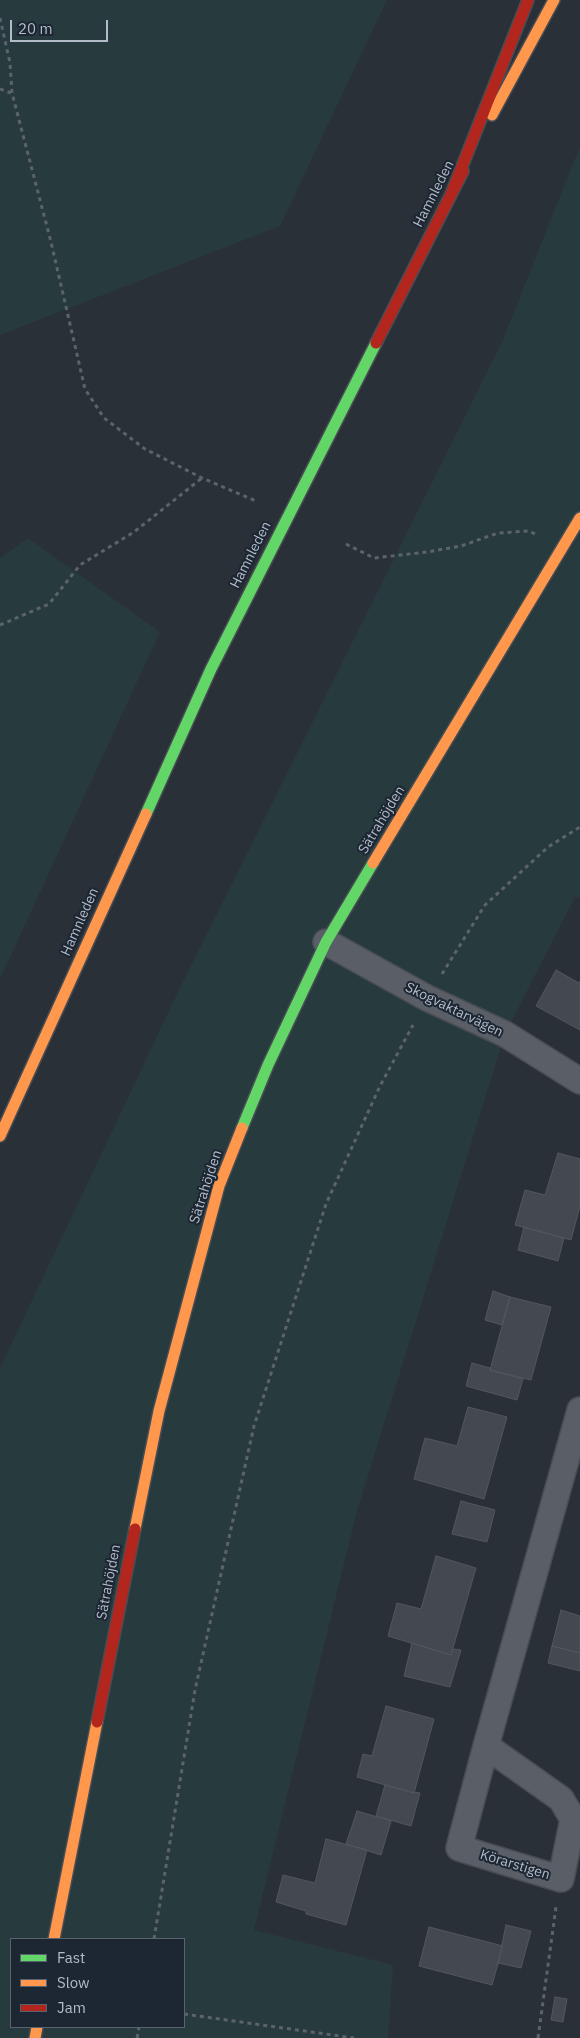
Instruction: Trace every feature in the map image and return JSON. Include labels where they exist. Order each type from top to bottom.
[{"type":"main road","points":[[452,192],[528,0]]},
{"type":"main road","name":"Hamnleden","points":[[0,1136],[211,669],[452,192],[554,0]]},
{"type":"main road","name":"Sätrahöjden","points":[[54,1938],[159,1410],[219,1186],[268,1066],[326,942],[580,518]]},
{"type":"street","name":"Skogvaktarvägen","points":[[326,942],[427,998],[505,1034],[580,1081]]},
{"type":"street","name":"Körarstigen","points":[[486,1746],[561,1799],[573,1819],[570,1841],[560,1879],[458,1848],[486,1746],[580,1410]]},
{"type":"path","points":[[0,18],[10,63],[12,93],[51,242],[84,389],[104,418],[145,449],[202,478],[256,501]]},
{"type":"path","points":[[0,89],[12,93]]},
{"type":"path","points":[[0,625],[49,604],[80,564],[134,532],[202,478]]},
{"type":"path","points":[[346,544],[374,558],[427,552],[461,546],[498,533],[528,531],[562,546]]},
{"type":"path","points":[[154,1938],[195,1690],[254,1426],[326,1204],[380,1086],[427,998],[484,905],[548,847],[580,827]]},
{"type":"path","points":[[538,2038],[560,1879]]},
{"type":"path","points":[[185,2014],[354,2038]]},
{"type":"green space","points":[[0,0],[387,0],[280,226],[0,335]]},
{"type":"green space","points":[[580,146],[580,898],[575,897],[505,1034],[357,1511],[254,1930],[393,1965],[388,2038],[0,2038],[0,1368],[177,994],[502,342]]},
{"type":"green space","points":[[28,538],[160,632],[0,979],[0,558]]},
{"type":"building","points":[[556,970],[579,983],[580,981],[580,1030],[536,1006]]},
{"type":"building","points":[[558,1153],[580,1159],[580,1206],[571,1240],[515,1225],[525,1190],[545,1195]]},
{"type":"building","points":[[524,1227],[564,1238],[558,1261],[518,1250]]},
{"type":"building","points":[[493,1291],[510,1297],[502,1325],[485,1320]]},
{"type":"building","points":[[510,1297],[551,1307],[531,1380],[490,1370]]},
{"type":"building","points":[[472,1363],[523,1379],[517,1400],[466,1386]]},
{"type":"building","points":[[468,1407],[507,1417],[484,1499],[414,1479],[425,1438],[457,1446]]},
{"type":"building","points":[[461,1501],[495,1510],[487,1542],[452,1534]]},
{"type":"building","points":[[436,1556],[476,1568],[451,1655],[388,1636],[397,1603],[421,1609]]},
{"type":"building","points":[[561,1610],[580,1616],[580,1653],[552,1646]]},
{"type":"building","points":[[412,1643],[451,1655],[453,1649],[461,1650],[450,1687],[404,1676]]},
{"type":"building","points":[[552,1646],[580,1653],[580,1671],[548,1663]]},
{"type":"building","points":[[386,1706],[434,1719],[414,1793],[357,1777],[363,1754],[372,1756]]},
{"type":"building","points":[[385,1785],[420,1793],[411,1826],[376,1816]]},
{"type":"building","points":[[357,1811],[391,1821],[381,1855],[346,1844]]},
{"type":"building","points":[[326,1839],[367,1850],[346,1925],[306,1914],[306,1911],[276,1902],[283,1875],[315,1883]]},
{"type":"building","points":[[506,1925],[531,1931],[521,1968],[498,1963]]},
{"type":"building","points":[[429,1927],[503,1946],[492,1985],[419,1966]]},
{"type":"building","points":[[555,1997],[567,1999],[563,2022],[551,2020]]},
{"type":"traffic: fast","points":[[146,814],[211,669],[376,343]]},
{"type":"traffic: fast","points":[[242,1128],[268,1065],[326,942],[373,863]]},
{"type":"traffic: slow","points":[[492,115],[554,0]]},
{"type":"traffic: slow","points":[[373,863],[580,518]]},
{"type":"traffic: slow","points":[[0,1136],[146,814]]},
{"type":"traffic: slow","points":[[135,1529],[159,1411],[219,1186],[242,1128]]},
{"type":"traffic: slow","points":[[54,1938],[97,1722]]},
{"type":"traffic: slow","points":[[35,2038],[37,2028]]},
{"type":"traffic: jam","points":[[452,192],[528,0]]},
{"type":"traffic: jam","points":[[376,343],[463,171]]},
{"type":"traffic: jam","points":[[97,1722],[135,1529]]}]
